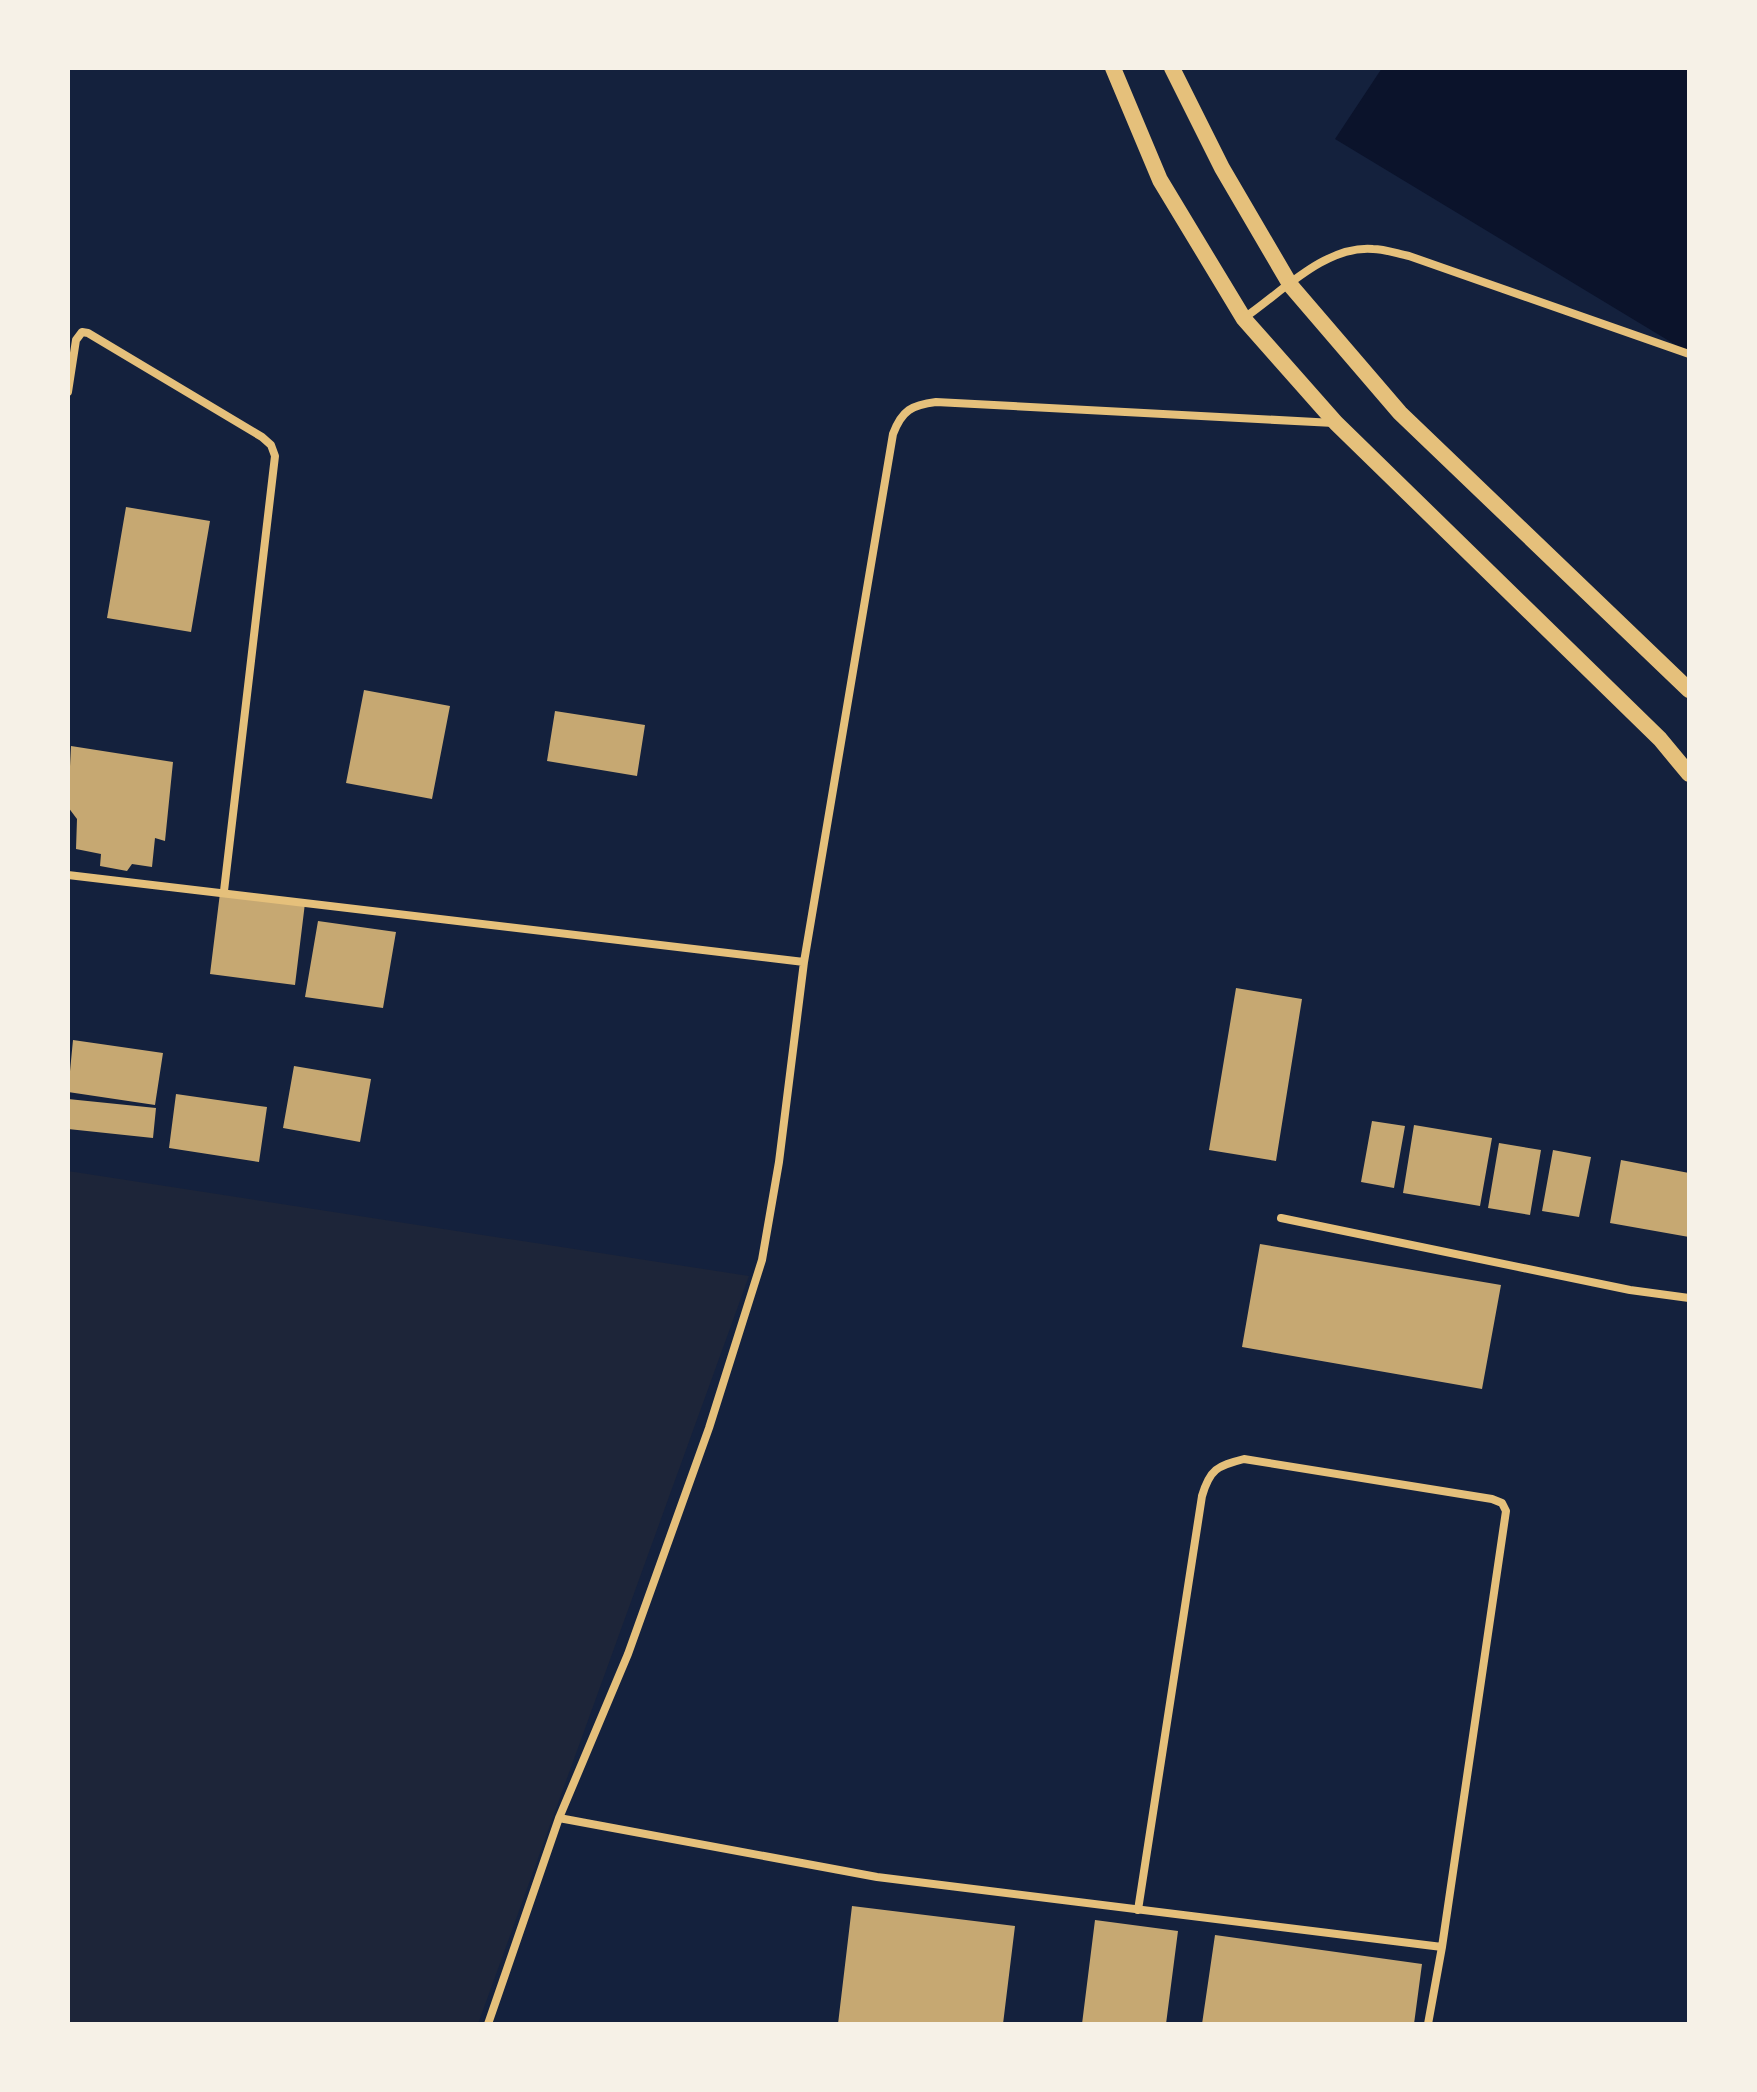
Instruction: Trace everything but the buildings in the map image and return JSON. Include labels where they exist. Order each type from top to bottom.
[{"type":"main road","points":[[1113,68],[1160,180],[1244,319],[1336,423],[1660,739],[1689,774]]},
{"type":"main road","points":[[1172,68],[1222,168],[1291,286],[1400,413],[1689,690]]},
{"type":"street","points":[[1244,319],[1343,252],[1372,248],[1409,256],[1689,354]]},
{"type":"street","points":[[68,392],[77,335],[88,333],[262,437],[271,445],[275,456],[224,891]]},
{"type":"street","points":[[488,2024],[559,1818],[628,1654],[746,1318],[762,1260],[779,1162],[804,962],[893,434],[901,414],[916,404],[936,402],[1336,423]]},
{"type":"street","points":[[68,875],[224,891],[804,962]]},
{"type":"street","points":[[1281,1218],[1630,1290],[1689,1298]]},
{"type":"street","points":[[1138,1910],[1202,1496],[1208,1476],[1224,1464],[1244,1459],[1492,1499],[1502,1503],[1506,1511],[1428,2024]]},
{"type":"street","points":[[559,1818],[877,1877],[1442,1947]]},
{"type":"shaded area","points":[[1382,68],[1689,68],[1689,353],[1335,139]]},
{"type":"shaded area","points":[[68,1171],[749,1276],[478,2024],[68,2024]]}]
